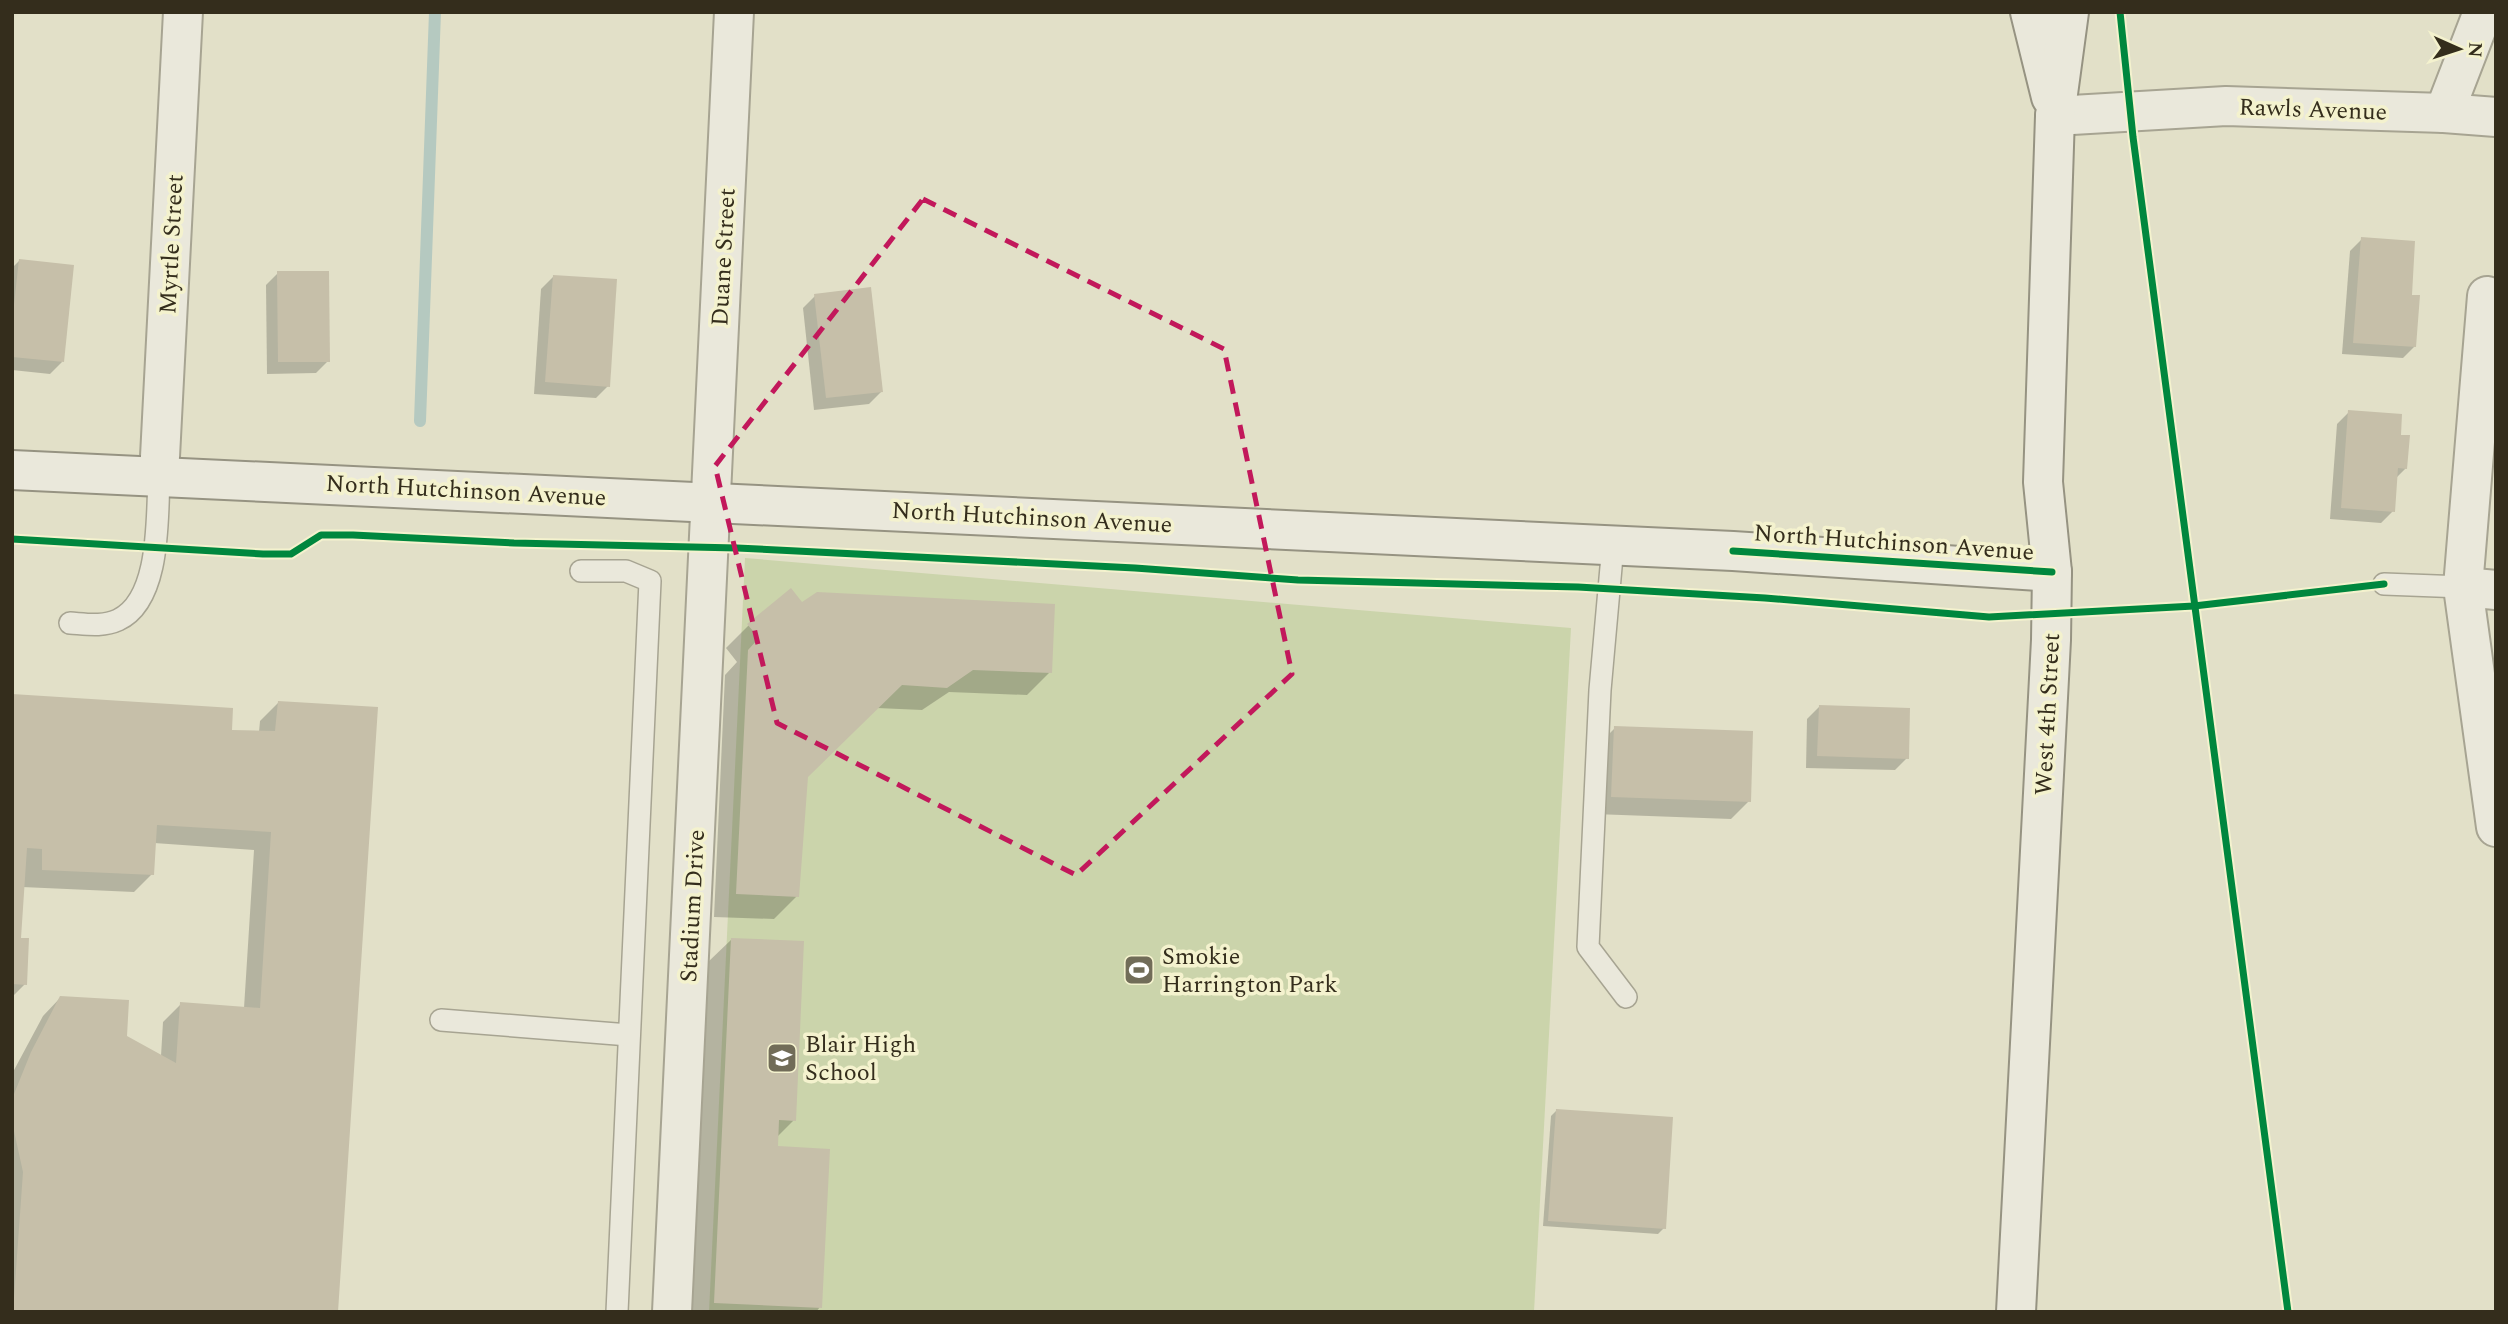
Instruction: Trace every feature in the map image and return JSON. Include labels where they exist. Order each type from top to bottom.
[{"type":"main road","name":"Myrtle Street","points":[[159,476],[183,12]]},
{"type":"main road","name":"Duane Street","points":[[710,501],[734,12]]},
{"type":"main road","name":"West 4th Street","points":[[2029,12],[2055,116]]},
{"type":"main road","name":"West 4th Street","points":[[2016,1312],[2052,572],[2043,482],[2055,116],[2069,12]]},
{"type":"main road","points":[[2444,113],[2483,12]]},
{"type":"main road","name":"Rawls Avenue","points":[[2055,116],[2226,106],[2496,117]]},
{"type":"main road","points":[[2487,296],[2480,589],[2496,827]]},
{"type":"main road","name":"North Hutchinson Avenue","points":[[12,470],[1613,545],[2052,572]]},
{"type":"main road","name":"Stadium Drive","points":[[672,1312],[710,501]]},
{"type":"lane","points":[[70,623],[103,625],[129,614],[137,603],[145,588],[153,557],[159,476]]},
{"type":"lane","points":[[1613,545],[1600,690],[1588,947],[1626,996]]},
{"type":"lane","points":[[581,571],[625,571],[650,581],[617,1312]]},
{"type":"lane","points":[[2384,584],[2480,589]]},
{"type":"lane","points":[[441,1020],[629,1035]]},
{"type":"highlighted area","points":[[923,199],[1224,349],[1292,674],[1076,875],[777,723],[715,466]]},
{"type":"green space","name":"Smokie Harrington Park","points":[[745,558],[1571,628],[1534,1312],[709,1312]]},
{"type":"building","points":[[2361,237],[2415,241],[2412,295],[2420,295],[2416,347],[2353,343]]},
{"type":"building","points":[[19,259],[74,265],[64,362],[12,357],[12,323]]},
{"type":"building","points":[[277,271],[329,271],[330,362],[278,362]]},
{"type":"building","points":[[553,275],[617,279],[610,387],[545,382]]},
{"type":"building","points":[[871,287],[883,392],[826,398],[814,294]]},
{"type":"building","points":[[2348,410],[2402,414],[2401,435],[2410,435],[2407,469],[2398,468],[2395,512],[2341,508]]},
{"type":"building","points":[[791,588],[802,602],[817,592],[1055,604],[1052,673],[973,670],[947,688],[902,685],[808,777],[799,897],[736,894],[748,650],[759,638],[747,624]]},
{"type":"building","points":[[12,694],[233,708],[232,730],[275,731],[278,701],[378,707],[338,1312],[13,1312],[23,1172],[12,1122],[12,1099],[31,1052],[60,996],[129,1000],[127,1036],[176,1063],[180,1002],[260,1008],[271,832],[157,825],[154,875],[42,870],[42,849],[27,848],[21,938],[29,938],[27,985],[12,984]]},
{"type":"building","points":[[1819,705],[1910,708],[1909,759],[1817,756]]},
{"type":"building","points":[[1614,726],[1753,731],[1751,802],[1611,797]]},
{"type":"building","points":[[731,938],[804,941],[796,1121],[779,1120],[778,1146],[830,1149],[822,1308],[714,1303]]},
{"type":"building","points":[[1556,1109],[1673,1117],[1666,1229],[1548,1221]]},
{"type":"waterway","points":[[420,421],[435,12]]},
{"type":"cycle path","points":[[2120,12],[2133,137],[2288,1312]]},
{"type":"cycle path","points":[[12,539],[263,554],[291,554],[321,535],[737,548],[1135,568],[1298,580],[1578,587],[1765,598],[1989,617],[2194,606],[2384,584]]},
{"type":"cycle path","points":[[1733,551],[2052,572]]},
{"type":"place","name":"Smokie Harrington Park","points":[[1139,970]]},
{"type":"place","name":"Blair High School","points":[[782,1058]]}]
